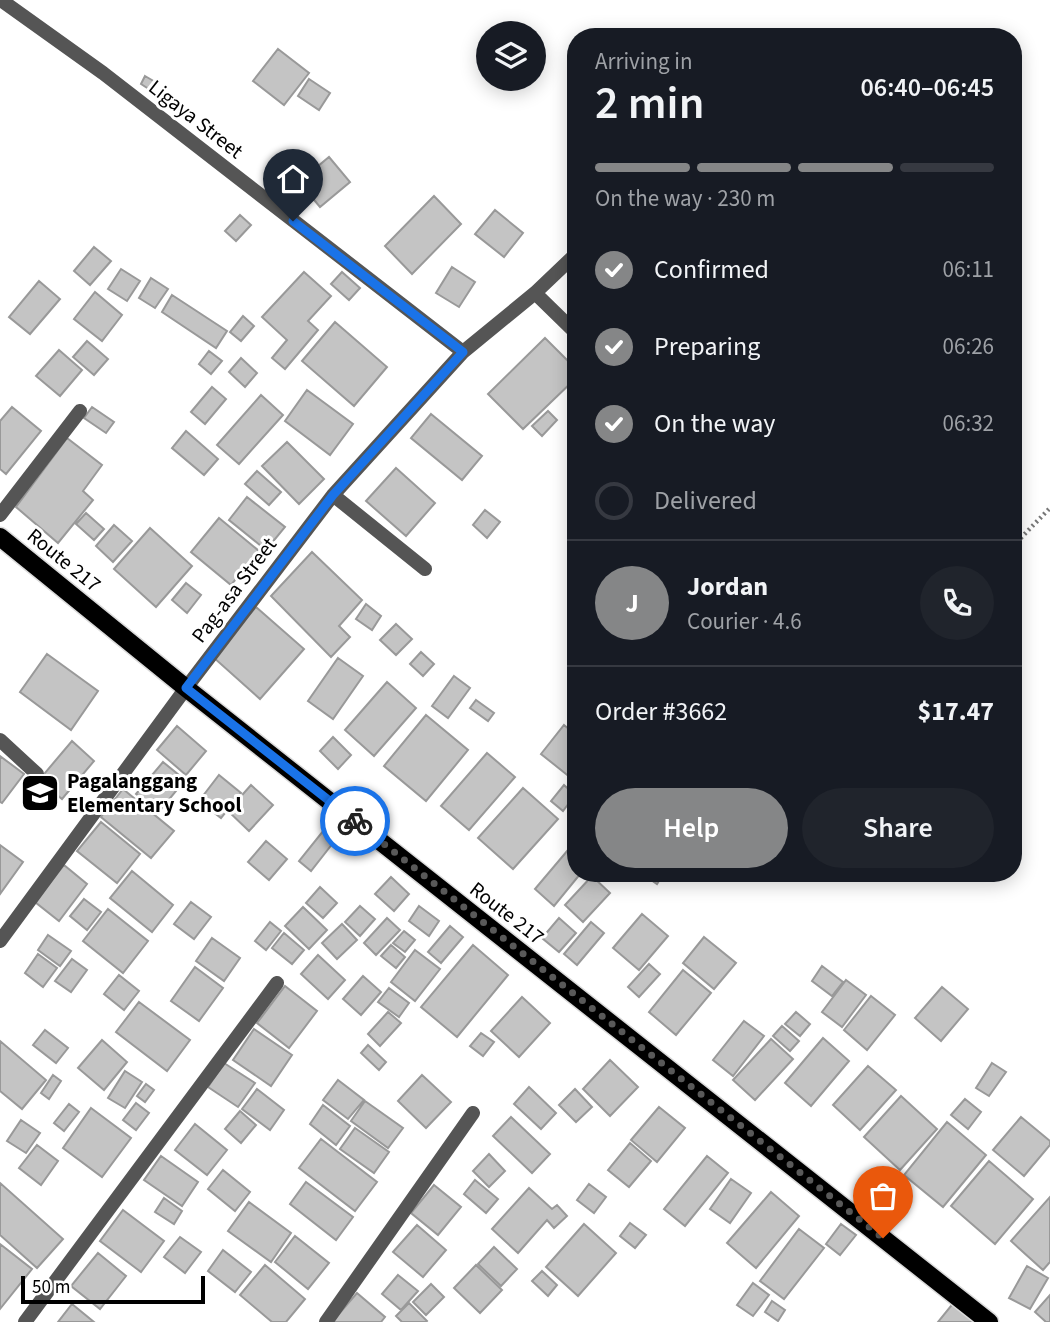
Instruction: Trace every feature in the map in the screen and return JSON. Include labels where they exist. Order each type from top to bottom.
[{"type":"main road","name":"Route 217","points":[[1,539],[989,1322]]},
{"type":"street","name":"Ligaya Street","points":[[1,0],[103,73],[463,352]]},
{"type":"street","name":"Pag-asa Street","points":[[0,941],[186,688],[333,495],[463,352],[535,293],[567,263]]},
{"type":"street","points":[[535,293],[567,324]]},
{"type":"street","points":[[0,515],[80,411]]},
{"type":"street","points":[[333,495],[425,569]]},
{"type":"street","points":[[0,740],[37,774]]},
{"type":"street","points":[[25,1322],[277,983]]},
{"type":"street","points":[[326,1322],[473,1113]]},
{"type":"path","points":[[1022,537],[1050,508]]},
{"type":"building","points":[[278,49],[309,73],[284,105],[253,81]]},
{"type":"building","points":[[145,76],[157,83],[152,91],[141,84]]},
{"type":"building","points":[[309,79],[330,93],[319,110],[298,96]]},
{"type":"building","points":[[329,157],[350,182],[320,207],[299,182]]},
{"type":"building","points":[[434,196],[461,224],[412,274],[385,246]]},
{"type":"building","points":[[495,210],[523,233],[504,257],[475,234]]},
{"type":"building","points":[[240,215],[251,225],[236,241],[225,231]]},
{"type":"building","points":[[94,247],[111,261],[90,285],[74,271]]},
{"type":"building","points":[[452,267],[475,282],[459,307],[436,293]]},
{"type":"building","points":[[121,269],[140,281],[127,301],[108,289]]},
{"type":"building","points":[[304,272],[331,296],[308,321],[318,330],[285,369],[272,358],[287,340],[262,317]]},
{"type":"building","points":[[342,272],[360,288],[349,300],[331,284]]},
{"type":"building","points":[[151,278],[168,289],[155,308],[139,298]]},
{"type":"building","points":[[39,281],[60,299],[30,334],[9,317]]},
{"type":"building","points":[[95,292],[122,315],[102,341],[74,319]]},
{"type":"building","points":[[172,295],[227,331],[216,348],[162,312]]},
{"type":"building","points":[[243,316],[254,326],[241,341],[230,332]]},
{"type":"building","points":[[335,322],[387,367],[354,406],[302,361]]},
{"type":"building","points":[[545,338],[567,360],[567,387],[523,429],[488,394]]},
{"type":"building","points":[[87,341],[108,359],[94,375],[73,357]]},
{"type":"building","points":[[59,350],[82,370],[60,396],[36,376]]},
{"type":"building","points":[[209,351],[222,361],[211,374],[199,364]]},
{"type":"building","points":[[241,358],[257,373],[245,387],[229,372]]},
{"type":"building","points":[[212,387],[226,399],[205,424],[191,412]]},
{"type":"building","points":[[307,390],[353,424],[330,455],[285,421]]},
{"type":"building","points":[[261,395],[283,415],[239,464],[217,445]]},
{"type":"building","points":[[12,407],[41,431],[6,474],[0,469],[0,421]]},
{"type":"building","points":[[92,407],[114,422],[106,433],[84,418]]},
{"type":"building","points":[[548,411],[557,420],[542,436],[532,426]]},
{"type":"building","points":[[431,414],[482,456],[462,480],[411,438]]},
{"type":"building","points":[[186,431],[218,459],[204,475],[172,448]]},
{"type":"building","points":[[67,438],[102,465],[83,491],[93,500],[58,543],[16,507]]},
{"type":"building","points":[[287,442],[324,479],[299,504],[262,466]]},
{"type":"building","points":[[396,468],[435,503],[406,536],[366,501]]},
{"type":"building","points":[[257,471],[281,492],[269,505],[245,484]]},
{"type":"building","points":[[247,497],[285,527],[266,550],[229,520]]},
{"type":"building","points":[[485,510],[500,522],[487,538],[473,525]]},
{"type":"building","points":[[86,513],[104,529],[94,540],[76,524]]},
{"type":"building","points":[[219,518],[259,551],[231,585],[191,552]]},
{"type":"building","points":[[114,525],[132,541],[113,562],[96,546]]},
{"type":"building","points":[[150,528],[192,566],[156,607],[114,569]]},
{"type":"building","points":[[312,552],[362,600],[339,626],[350,637],[331,657],[271,596]]},
{"type":"building","points":[[186,583],[201,595],[187,613],[172,600]]},
{"type":"building","points":[[366,604],[381,616],[372,630],[356,619]]},
{"type":"building","points":[[256,607],[304,649],[260,699],[213,657]]},
{"type":"building","points":[[396,624],[412,639],[396,655],[380,640]]},
{"type":"building","points":[[421,652],[434,664],[423,676],[410,664]]},
{"type":"building","points":[[47,654],[98,691],[71,730],[20,692]]},
{"type":"building","points":[[338,658],[363,676],[333,719],[308,701]]},
{"type":"building","points":[[454,676],[470,688],[448,718],[432,706]]},
{"type":"building","points":[[387,682],[416,708],[374,756],[345,730]]},
{"type":"building","points":[[476,700],[494,713],[488,721],[470,708]]},
{"type":"building","points":[[426,715],[468,750],[426,801],[384,766]]},
{"type":"building","points":[[564,725],[567,728],[567,775],[541,754]]},
{"type":"building","points":[[177,726],[206,751],[186,775],[157,750]]},
{"type":"building","points":[[333,737],[351,755],[338,769],[320,751]]},
{"type":"building","points":[[72,741],[94,761],[62,799],[39,780]]},
{"type":"building","points":[[487,753],[515,777],[469,830],[441,806]]},
{"type":"building","points":[[0,756],[24,774],[2,803],[0,802]]},
{"type":"building","points":[[163,762],[185,780],[158,813],[136,794]]},
{"type":"building","points":[[219,775],[241,793],[221,818],[199,801]]},
{"type":"building","points":[[251,785],[273,805],[249,831],[228,811]]},
{"type":"building","points":[[564,785],[567,788],[567,806],[563,811],[551,801]]},
{"type":"building","points":[[523,788],[558,819],[513,869],[478,838]]},
{"type":"building","points":[[123,789],[174,831],[151,858],[101,817]]},
{"type":"building","points":[[101,822],[140,854],[117,883],[77,851]]},
{"type":"building","points":[[328,825],[340,834],[311,871],[299,861]]},
{"type":"building","points":[[266,841],[287,859],[269,880],[248,862]]},
{"type":"building","points":[[0,845],[23,862],[0,894]]},
{"type":"building","points":[[567,851],[567,882],[574,882],[554,906],[535,889]]},
{"type":"building","points":[[64,865],[87,884],[59,921],[35,902]]},
{"type":"building","points":[[132,871],[173,905],[152,932],[110,898]]},
{"type":"building","points":[[391,877],[409,894],[394,911],[375,894]]},
{"type":"building","points":[[586,882],[598,882],[610,893],[583,922],[565,905]]},
{"type":"building","points":[[320,887],[337,903],[323,918],[306,903]]},
{"type":"building","points":[[84,899],[101,912],[87,930],[70,916]]},
{"type":"building","points":[[191,902],[211,917],[194,939],[174,924]]},
{"type":"building","points":[[360,906],[375,919],[360,936],[345,922]]},
{"type":"building","points":[[419,906],[439,921],[429,936],[409,921]]},
{"type":"building","points":[[303,907],[327,930],[309,949],[285,926]]},
{"type":"building","points":[[108,909],[148,941],[123,973],[83,941]]},
{"type":"building","points":[[642,914],[668,936],[639,970],[613,948]]},
{"type":"building","points":[[387,918],[400,930],[376,955],[364,943]]},
{"type":"building","points":[[559,918],[576,933],[559,952],[542,938]]},
{"type":"building","points":[[270,922],[281,931],[266,950],[255,941]]},
{"type":"building","points":[[591,922],[604,933],[577,965],[564,954]]},
{"type":"building","points":[[342,924],[357,940],[337,959],[322,943]]},
{"type":"building","points":[[450,926],[463,937],[441,963],[428,952]]},
{"type":"building","points":[[404,931],[415,940],[405,952],[393,943]]},
{"type":"building","points":[[284,933],[304,950],[292,964],[272,948]]},
{"type":"building","points":[[48,935],[71,951],[60,966],[38,950]]},
{"type":"building","points":[[704,937],[736,963],[714,989],[683,963]]},
{"type":"building","points":[[212,938],[240,958],[224,981],[196,961]]},
{"type":"building","points":[[391,945],[405,957],[396,968],[381,956]]},
{"type":"building","points":[[473,945],[508,975],[457,1037],[421,1007]]},
{"type":"building","points":[[415,950],[440,969],[415,1001],[391,982]]},
{"type":"building","points":[[38,954],[57,968],[43,987],[25,973]]},
{"type":"building","points":[[318,955],[345,980],[328,999],[301,974]]},
{"type":"building","points":[[72,959],[87,970],[71,992],[55,981]]},
{"type":"building","points":[[649,964],[660,974],[639,997],[628,987]]},
{"type":"building","points":[[822,966],[843,982],[832,996],[812,981]]},
{"type":"building","points":[[195,967],[223,988],[199,1021],[171,1001]]},
{"type":"building","points":[[683,970],[711,993],[676,1035],[649,1012]]},
{"type":"building","points":[[119,975],[139,991],[124,1010],[104,994]]},
{"type":"building","points":[[363,976],[381,992],[361,1015],[343,999]]},
{"type":"building","points":[[846,980],[866,995],[842,1027],[822,1012]]},
{"type":"building","points":[[285,986],[317,1011],[289,1048],[257,1023]]},
{"type":"building","points":[[942,987],[968,1009],[941,1041],[915,1018]]},
{"type":"building","points":[[389,988],[409,1003],[399,1017],[378,1002]]},
{"type":"building","points":[[871,996],[895,1015],[867,1050],[844,1030]]},
{"type":"building","points":[[522,997],[550,1023],[519,1057],[491,1031]]},
{"type":"building","points":[[139,1002],[190,1040],[167,1071],[116,1032]]},
{"type":"building","points":[[388,1012],[401,1023],[380,1046],[368,1034]]},
{"type":"building","points":[[796,1012],[810,1024],[800,1036],[785,1024]]},
{"type":"building","points":[[744,1021],[764,1036],[733,1076],[713,1060]]},
{"type":"building","points":[[782,1026],[799,1041],[790,1051],[773,1036]]},
{"type":"building","points":[[254,1029],[292,1055],[271,1086],[233,1060]]},
{"type":"building","points":[[45,1030],[68,1048],[56,1063],[33,1045]]},
{"type":"building","points":[[481,1033],[494,1042],[483,1056],[470,1046]]},
{"type":"building","points":[[823,1038],[849,1061],[811,1106],[785,1083]]},
{"type":"building","points":[[771,1039],[793,1059],[755,1100],[733,1080]]},
{"type":"building","points":[[102,1040],[127,1062],[104,1090],[78,1068]]},
{"type":"building","points":[[0,1041],[46,1080],[22,1109],[0,1091]]},
{"type":"building","points":[[368,1045],[386,1062],[379,1070],[361,1053]]},
{"type":"building","points":[[610,1060],[638,1087],[610,1116],[583,1089]]},
{"type":"building","points":[[224,1063],[255,1083],[238,1107],[208,1087]]},
{"type":"building","points":[[992,1063],[1006,1072],[989,1096],[976,1088]]},
{"type":"building","points":[[868,1066],[896,1090],[860,1130],[833,1105]]},
{"type":"building","points":[[125,1071],[142,1082],[125,1108],[108,1098]]},
{"type":"building","points":[[53,1075],[61,1081],[49,1099],[41,1093]]},
{"type":"building","points":[[422,1075],[451,1102],[426,1128],[398,1101]]},
{"type":"building","points":[[338,1080],[364,1100],[348,1119],[323,1100]]},
{"type":"building","points":[[146,1084],[154,1090],[145,1102],[137,1096]]},
{"type":"building","points":[[529,1087],[556,1113],[541,1129],[514,1104]]},
{"type":"building","points":[[257,1089],[284,1110],[270,1130],[242,1109]]},
{"type":"building","points":[[575,1089],[592,1107],[576,1122],[559,1105]]},
{"type":"building","points":[[901,1096],[937,1129],[900,1170],[864,1137]]},
{"type":"building","points":[[965,1099],[981,1112],[968,1129],[951,1115]]},
{"type":"building","points":[[365,1101],[403,1128],[388,1148],[351,1121]]},
{"type":"building","points":[[136,1103],[149,1113],[136,1130],[123,1120]]},
{"type":"building","points":[[69,1104],[79,1112],[64,1131],[54,1123]]},
{"type":"building","points":[[323,1105],[350,1126],[336,1145],[310,1124]]},
{"type":"building","points":[[659,1107],[685,1128],[657,1162],[631,1140]]},
{"type":"building","points":[[91,1108],[131,1138],[102,1177],[63,1148]]},
{"type":"building","points":[[240,1111],[256,1125],[241,1143],[225,1129]]},
{"type":"building","points":[[511,1117],[550,1154],[532,1173],[493,1136]]},
{"type":"building","points":[[1021,1117],[1050,1141],[1050,1145],[1024,1176],[993,1150]]},
{"type":"building","points":[[21,1120],[40,1133],[26,1153],[7,1141]]},
{"type":"building","points":[[947,1122],[986,1155],[943,1207],[904,1175]]},
{"type":"building","points":[[195,1124],[227,1150],[207,1175],[175,1150]]},
{"type":"building","points":[[355,1128],[389,1152],[374,1173],[340,1149]]},
{"type":"building","points":[[321,1139],[377,1182],[355,1211],[299,1168]]},
{"type":"building","points":[[630,1143],[651,1161],[629,1187],[608,1170]]},
{"type":"building","points":[[37,1145],[58,1161],[41,1185],[19,1168]]},
{"type":"building","points":[[489,1154],[505,1171],[489,1187],[473,1171]]},
{"type":"building","points":[[161,1156],[198,1182],[182,1206],[144,1180]]},
{"type":"building","points":[[707,1156],[728,1173],[685,1226],[664,1209]]},
{"type":"building","points":[[989,1161],[1033,1199],[995,1244],[951,1206]]},
{"type":"building","points":[[223,1170],[250,1192],[235,1211],[208,1189]]},
{"type":"building","points":[[731,1179],[751,1193],[730,1223],[710,1209]]},
{"type":"building","points":[[475,1180],[498,1199],[486,1213],[464,1194]]},
{"type":"building","points":[[306,1182],[353,1217],[336,1240],[290,1204]]},
{"type":"building","points":[[0,1183],[63,1239],[37,1268],[0,1235]]},
{"type":"building","points":[[589,1184],[606,1197],[594,1213],[577,1200]]},
{"type":"building","points":[[434,1185],[461,1207],[438,1235],[411,1213]]},
{"type":"building","points":[[529,1188],[552,1209],[557,1205],[567,1216],[554,1228],[547,1220],[518,1253],[492,1229]]},
{"type":"building","points":[[771,1192],[799,1216],[756,1268],[727,1243]]},
{"type":"building","points":[[1050,1197],[1050,1262],[1043,1270],[1011,1241]]},
{"type":"building","points":[[164,1198],[182,1211],[174,1224],[155,1212]]},
{"type":"building","points":[[249,1202],[291,1233],[271,1262],[228,1231]]},
{"type":"building","points":[[123,1210],[164,1241],[141,1272],[100,1241]]},
{"type":"building","points":[[630,1223],[646,1235],[635,1248],[620,1236]]},
{"type":"building","points":[[584,1224],[616,1253],[578,1296],[546,1267]]},
{"type":"building","points":[[841,1224],[856,1235],[840,1255],[826,1244]]},
{"type":"building","points":[[417,1225],[446,1250],[423,1277],[393,1252]]},
{"type":"building","points":[[799,1229],[824,1248],[784,1299],[760,1281]]},
{"type":"building","points":[[295,1236],[329,1263],[308,1289],[275,1262]]},
{"type":"building","points":[[180,1237],[201,1252],[185,1273],[164,1257]]},
{"type":"building","points":[[0,1244],[32,1269],[0,1309]]},
{"type":"building","points":[[494,1247],[517,1269],[501,1286],[478,1264]]},
{"type":"building","points":[[223,1250],[251,1272],[235,1292],[208,1271]]},
{"type":"building","points":[[98,1253],[126,1276],[100,1309],[71,1286]]},
{"type":"building","points":[[265,1265],[305,1299],[286,1322],[272,1322],[240,1295]]},
{"type":"building","points":[[476,1265],[502,1290],[480,1313],[454,1288]]},
{"type":"building","points":[[1027,1266],[1048,1278],[1030,1309],[1009,1298]]},
{"type":"building","points":[[542,1271],[557,1285],[548,1296],[532,1281]]},
{"type":"building","points":[[398,1275],[418,1291],[401,1310],[382,1294]]},
{"type":"building","points":[[753,1283],[769,1295],[753,1316],[737,1305]]},
{"type":"building","points":[[431,1284],[444,1297],[426,1315],[413,1302]]},
{"type":"building","points":[[357,1293],[385,1317],[381,1322],[332,1322]]},
{"type":"building","points":[[1050,1295],[1050,1322],[1046,1322],[1035,1312]]},
{"type":"building","points":[[772,1301],[785,1310],[778,1321],[765,1312]]},
{"type":"building","points":[[955,1301],[978,1322],[938,1322]]},
{"type":"building","points":[[409,1303],[426,1322],[402,1322],[396,1316]]},
{"type":"building","points":[[72,1304],[94,1322],[58,1322]]},
{"type":"way so far","points":[[355,821],[883,1238]]},
{"type":"place","name":"Pagalanggang Elementary School","points":[[40,793]]},
{"type":"route","points":[[293,221],[463,352],[333,495],[186,688],[355,821]]}]
